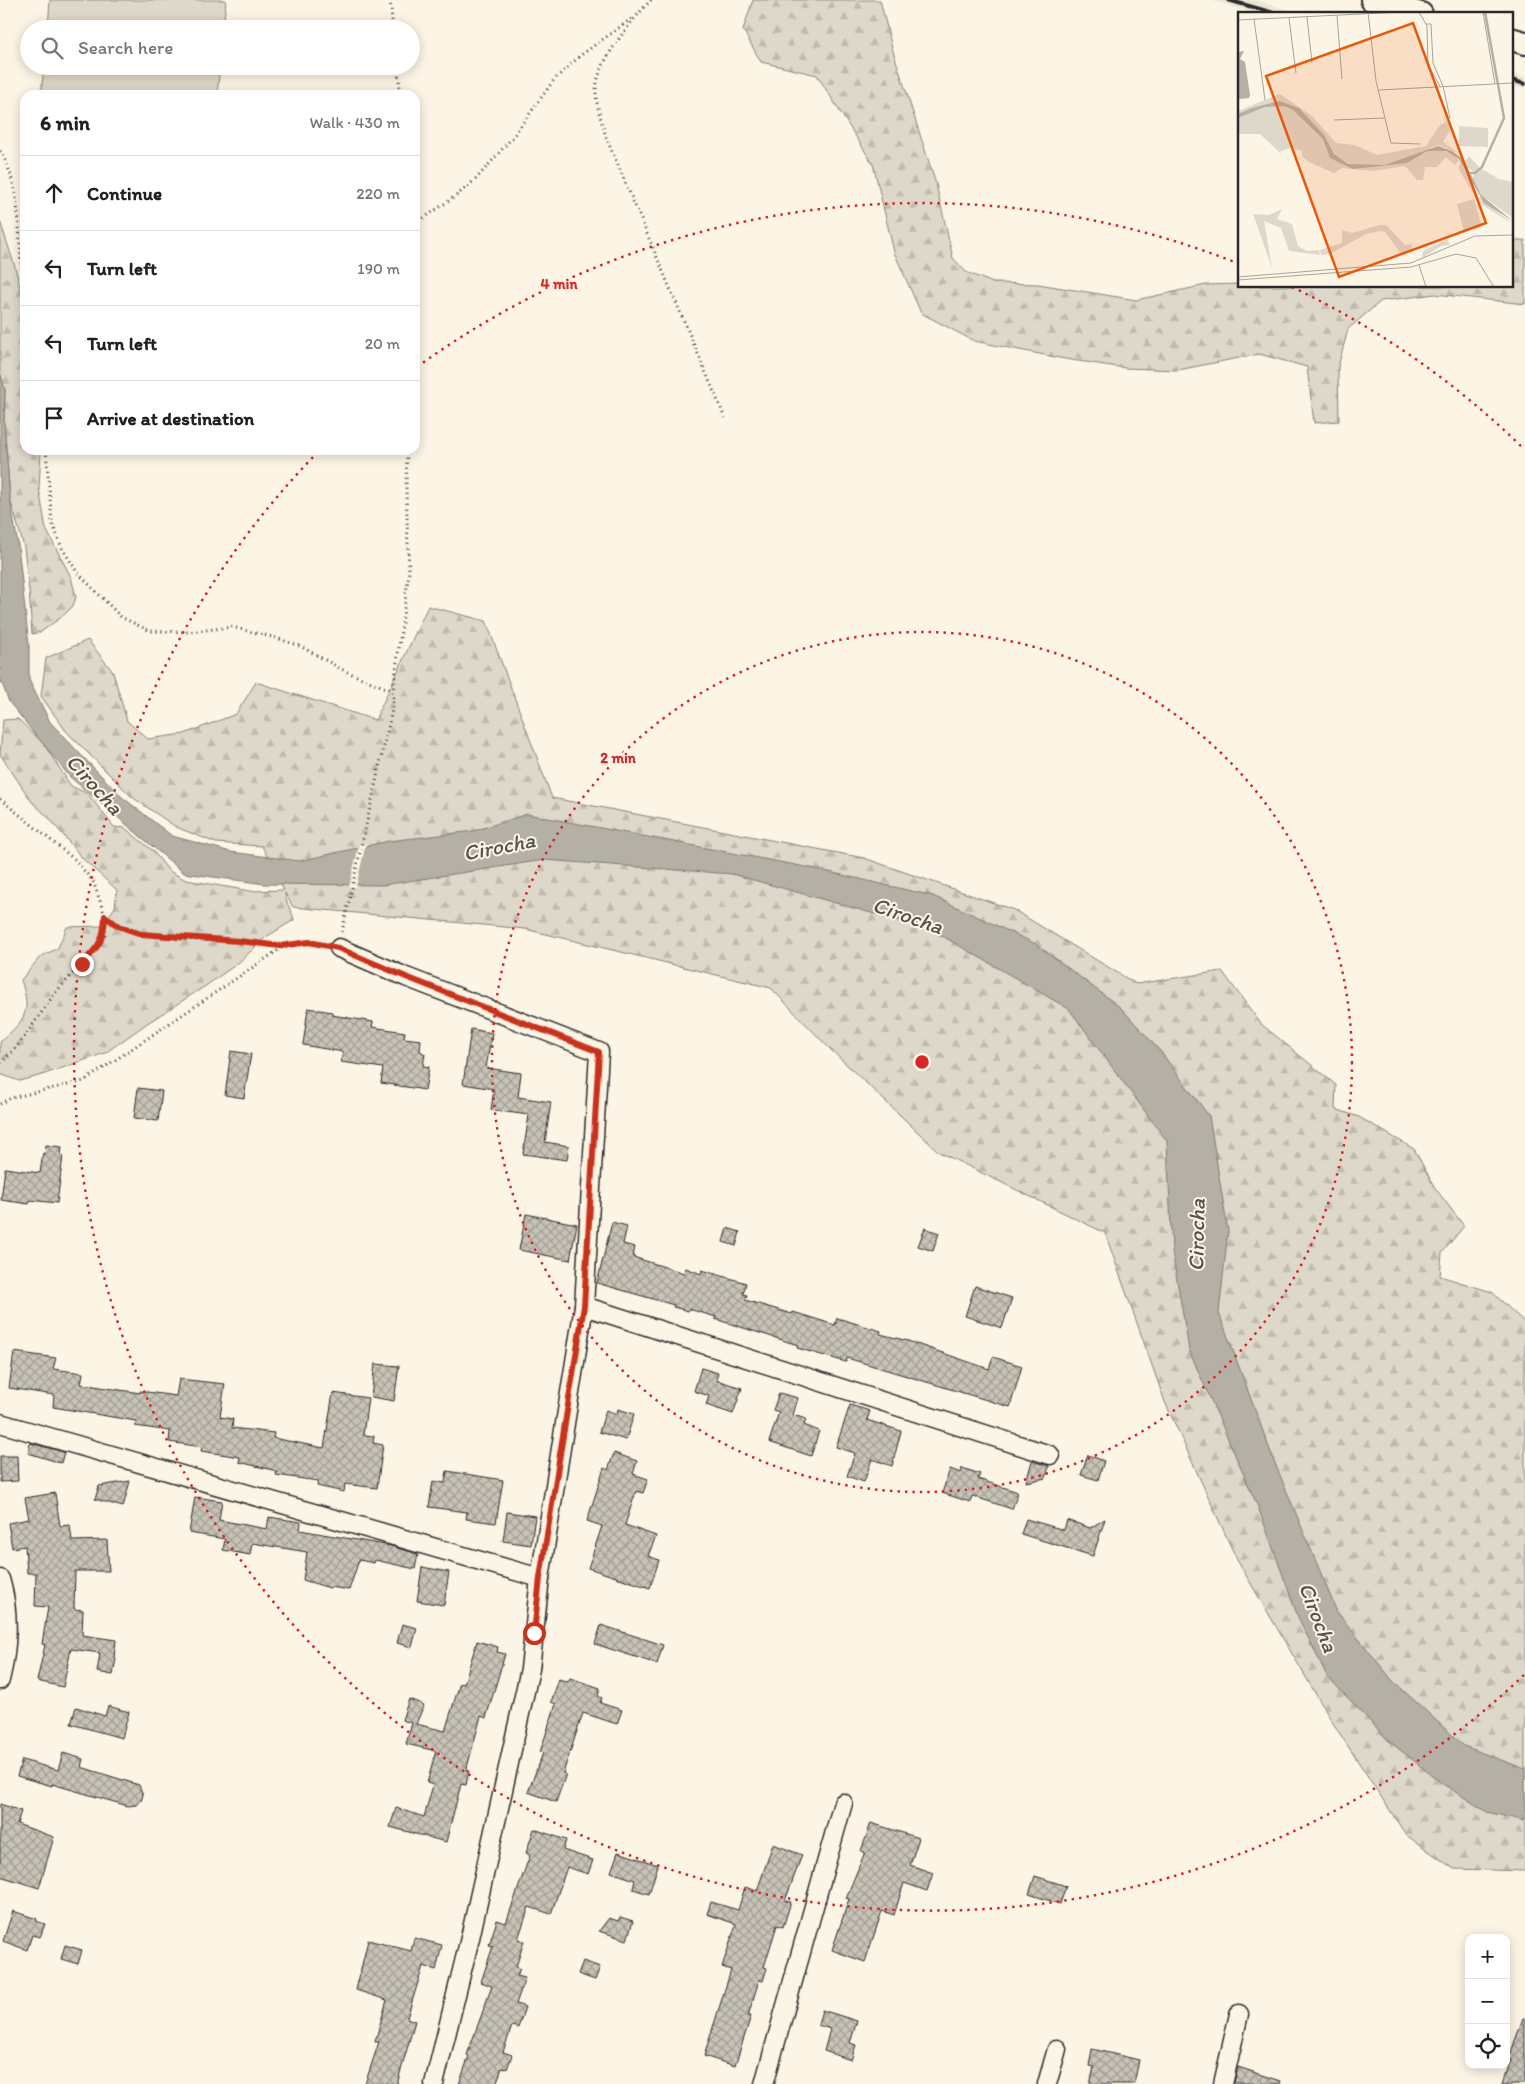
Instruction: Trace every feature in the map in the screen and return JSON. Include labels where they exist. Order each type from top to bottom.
[{"type":"main road","points":[[1372,0],[1414,12]]},
{"type":"main road","points":[[1512,39],[1525,43]]},
{"type":"street","points":[[338,948],[406,977],[599,1052],[584,1306],[540,1578],[530,1669],[470,1938],[434,2084]]},
{"type":"street","points":[[584,1306],[1050,1455]]},
{"type":"street","points":[[0,1423],[540,1578]]},
{"type":"street","points":[[0,1579],[5,1605],[0,1680]]},
{"type":"street","points":[[764,2084],[843,1804]]},
{"type":"street","points":[[1223,2084],[1239,2014]]},
{"type":"street","points":[[1048,2084],[1056,2049]]},
{"type":"path","points":[[390,0],[392,20]]},
{"type":"path","points":[[651,0],[613,46],[596,90],[598,105],[606,136],[725,418]]},
{"type":"path","points":[[420,221],[456,196],[476,179],[512,138],[554,80],[581,55],[636,16]]},
{"type":"path","points":[[399,75],[400,90]]},
{"type":"path","points":[[0,151],[15,192],[20,256]]},
{"type":"path","points":[[46,455],[52,522],[62,548],[77,572],[121,618],[150,631],[188,632],[232,627],[276,638],[300,646],[345,672],[393,692]]},
{"type":"path","points":[[344,924],[391,720],[409,572],[406,490],[408,455]]},
{"type":"path","points":[[0,799],[74,859],[93,881],[105,916],[105,935],[95,949],[56,992],[20,1043],[0,1064]]},
{"type":"path","points":[[105,916],[118,926],[141,934],[280,946],[309,942],[338,948]]},
{"type":"path","points":[[0,1104],[11,1098],[84,1081],[286,945]]},
{"type":"shaded area","points":[[1210,0],[1255,0],[1296,12],[1251,12]]},
{"type":"shaded area","points":[[1512,73],[1525,77],[1525,89],[1512,85]]},
{"type":"green space","points":[[50,0],[226,0],[224,20],[49,20]]},
{"type":"green space","points":[[753,0],[880,0],[892,48],[936,184],[953,258],[966,272],[993,283],[1038,284],[1136,300],[1206,285],[1238,284],[1238,288],[1512,288],[1512,242],[1525,240],[1525,304],[1435,294],[1381,301],[1348,329],[1338,367],[1339,421],[1314,423],[1307,367],[1259,354],[1178,370],[1125,368],[1065,359],[974,341],[921,313],[894,252],[873,164],[817,75],[761,62],[743,30]]},
{"type":"green space","points":[[43,75],[219,75],[218,90],[42,90]]},
{"type":"green space","points":[[0,221],[20,288],[20,455],[41,455],[39,488],[46,529],[71,577],[76,597],[73,606],[64,615],[41,632],[32,634],[24,547],[10,499],[4,422],[5,390],[0,372]]},
{"type":"green space","points":[[428,606],[486,621],[552,798],[864,858],[1014,910],[1136,984],[1222,971],[1261,1024],[1336,1085],[1335,1109],[1359,1117],[1414,1149],[1435,1188],[1464,1226],[1442,1253],[1440,1276],[1492,1292],[1525,1323],[1525,1871],[1454,1869],[1406,1835],[1331,1720],[1237,1560],[1165,1402],[1105,1233],[939,1152],[828,1047],[771,988],[525,929],[293,907],[285,893],[294,920],[266,937],[238,963],[207,985],[105,1053],[19,1081],[0,1074],[0,1042],[21,1021],[26,1008],[21,980],[40,957],[58,948],[67,927],[102,926],[115,907],[117,890],[83,859],[49,818],[32,802],[0,754],[3,720],[18,719],[43,743],[71,786],[88,794],[114,827],[125,828],[153,851],[169,871],[186,880],[250,891],[284,890],[262,846],[216,843],[176,827],[132,797],[66,731],[41,696],[46,658],[88,640],[113,672],[127,721],[148,739],[184,734],[236,714],[256,682],[375,720]]},
{"type":"water","name":"Cirocha","points":[[0,372],[5,390],[4,422],[10,499],[18,545],[29,646],[29,680],[50,722],[122,797],[172,836],[231,852],[299,861],[389,841],[474,831],[527,814],[816,869],[933,896],[1036,944],[1121,1008],[1160,1051],[1209,1116],[1228,1231],[1219,1313],[1274,1461],[1337,1612],[1393,1681],[1464,1746],[1525,1769],[1525,1821],[1487,1812],[1443,1784],[1389,1741],[1327,1676],[1298,1617],[1258,1507],[1189,1350],[1172,1251],[1167,1141],[1069,1009],[932,930],[732,874],[544,860],[383,885],[265,884],[184,873],[70,777],[9,702],[0,678]]},
{"type":"pier","points":[[366,843],[356,887],[349,887],[359,845]]},
{"type":"building","points":[[308,1008],[332,1012],[332,1015],[373,1022],[372,1027],[405,1032],[404,1038],[421,1040],[420,1051],[425,1054],[423,1066],[429,1067],[425,1090],[381,1083],[383,1068],[341,1062],[343,1052],[303,1045]]},
{"type":"building","points":[[471,1029],[492,1033],[486,1068],[521,1073],[518,1097],[551,1102],[545,1142],[569,1146],[567,1160],[523,1154],[529,1115],[491,1110],[494,1089],[463,1084]]},
{"type":"building","points":[[231,1051],[251,1054],[244,1098],[225,1095]]},
{"type":"building","points":[[138,1088],[162,1091],[158,1121],[134,1118]]},
{"type":"building","points":[[46,1145],[62,1147],[61,1156],[63,1156],[57,1203],[30,1200],[29,1204],[1,1200],[5,1168],[40,1173]]},
{"type":"building","points":[[526,1214],[577,1224],[570,1260],[519,1250]]},
{"type":"building","points":[[612,1222],[627,1226],[623,1244],[635,1247],[633,1257],[684,1273],[686,1268],[701,1274],[702,1270],[746,1283],[743,1294],[747,1295],[745,1300],[835,1325],[837,1318],[881,1331],[880,1334],[908,1341],[989,1369],[993,1357],[1022,1366],[1010,1407],[847,1358],[846,1362],[797,1348],[798,1345],[715,1319],[716,1317],[689,1309],[688,1311],[673,1307],[674,1305],[597,1283]]},
{"type":"building","points":[[727,1228],[740,1232],[736,1246],[723,1242]]},
{"type":"building","points":[[925,1228],[939,1233],[933,1251],[918,1246]]},
{"type":"building","points":[[975,1286],[1012,1298],[1002,1328],[965,1316]]},
{"type":"building","points":[[14,1352],[56,1358],[53,1369],[83,1373],[81,1384],[140,1393],[140,1391],[176,1396],[179,1379],[225,1384],[220,1417],[233,1419],[232,1428],[274,1433],[273,1438],[324,1448],[333,1393],[368,1398],[363,1435],[374,1436],[373,1443],[383,1445],[377,1488],[345,1484],[344,1492],[317,1486],[318,1481],[276,1475],[277,1471],[239,1462],[240,1457],[201,1451],[202,1447],[169,1442],[170,1431],[135,1426],[136,1421],[53,1407],[54,1395],[9,1388]]},
{"type":"building","points":[[375,1364],[399,1366],[394,1401],[371,1397]]},
{"type":"building","points":[[701,1368],[718,1373],[716,1380],[742,1388],[733,1414],[706,1405],[709,1396],[694,1391]]},
{"type":"building","points":[[779,1393],[798,1398],[793,1415],[806,1419],[804,1425],[819,1431],[811,1456],[769,1442],[779,1412],[773,1410]]},
{"type":"building","points":[[850,1405],[870,1411],[867,1420],[901,1431],[892,1466],[872,1459],[864,1482],[847,1476],[855,1453],[836,1447]]},
{"type":"building","points":[[618,1409],[634,1414],[626,1440],[599,1432],[606,1410],[617,1414]]},
{"type":"building","points":[[30,1443],[64,1452],[61,1463],[28,1453]]},
{"type":"building","points":[[614,1453],[637,1461],[633,1474],[648,1479],[643,1493],[636,1491],[625,1525],[656,1536],[648,1556],[659,1560],[650,1588],[588,1568],[602,1526],[587,1521],[604,1468],[608,1470]]},
{"type":"building","points":[[1088,1455],[1104,1461],[1098,1480],[1081,1475]]},
{"type":"building","points":[[0,1456],[17,1456],[18,1481],[0,1482]]},
{"type":"building","points":[[1032,1461],[1049,1466],[1046,1478],[1026,1482]]},
{"type":"building","points":[[962,1468],[980,1474],[978,1479],[1018,1492],[1012,1509],[972,1496],[970,1502],[942,1493],[950,1469],[961,1473]]},
{"type":"building","points":[[447,1471],[503,1480],[496,1523],[466,1519],[467,1512],[429,1507],[433,1481],[445,1483]]},
{"type":"building","points":[[130,1481],[123,1507],[95,1499],[99,1486]]},
{"type":"building","points":[[55,1493],[60,1526],[70,1525],[72,1541],[107,1540],[109,1571],[75,1571],[74,1609],[83,1610],[82,1635],[116,1640],[114,1657],[116,1658],[113,1675],[97,1672],[100,1653],[71,1649],[63,1687],[37,1681],[45,1645],[42,1644],[48,1607],[35,1606],[36,1573],[27,1573],[25,1546],[12,1548],[8,1523],[29,1519],[25,1498]]},
{"type":"building","points":[[195,1497],[222,1501],[219,1520],[267,1529],[269,1517],[301,1522],[300,1530],[391,1546],[418,1554],[415,1569],[375,1560],[374,1563],[359,1560],[349,1590],[330,1588],[303,1580],[307,1552],[252,1543],[250,1555],[223,1550],[225,1539],[189,1533]]},
{"type":"building","points":[[507,1512],[535,1516],[531,1545],[503,1541]]},
{"type":"building","points":[[1026,1519],[1064,1530],[1067,1520],[1090,1528],[1105,1519],[1093,1556],[1021,1534]]},
{"type":"building","points":[[422,1567],[449,1572],[444,1605],[417,1601]]},
{"type":"building","points":[[402,1624],[417,1628],[412,1647],[397,1643]]},
{"type":"building","points":[[601,1625],[663,1645],[657,1664],[595,1644]]},
{"type":"building","points":[[477,1641],[498,1647],[497,1652],[505,1654],[486,1718],[481,1716],[466,1771],[469,1771],[466,1785],[461,1784],[446,1842],[390,1827],[396,1808],[424,1817],[433,1785],[427,1783],[436,1751],[406,1744],[412,1723],[402,1720],[409,1699],[424,1705],[416,1724],[445,1731],[460,1683],[464,1684]]},
{"type":"building","points":[[570,1678],[600,1688],[598,1696],[602,1698],[600,1703],[622,1710],[617,1724],[583,1713],[563,1773],[566,1774],[556,1802],[528,1792],[543,1753],[540,1752],[556,1704],[551,1702],[559,1679],[568,1682]]},
{"type":"building","points":[[108,1706],[129,1712],[122,1738],[71,1724],[76,1707],[105,1716]]},
{"type":"building","points":[[63,1753],[83,1759],[81,1767],[139,1785],[143,1795],[141,1801],[136,1805],[128,1806],[17,1776],[22,1760],[58,1770]]},
{"type":"building","points":[[0,1804],[21,1811],[17,1824],[54,1837],[39,1888],[0,1876]]},
{"type":"building","points":[[871,1823],[919,1838],[910,1865],[933,1873],[927,1891],[904,1883],[894,1915],[882,1911],[865,1962],[832,1950],[849,1899],[846,1898],[865,1852],[861,1851]]},
{"type":"building","points":[[534,1829],[566,1840],[563,1850],[593,1860],[588,1874],[567,1867],[551,1914],[529,1907],[518,1939],[524,1941],[516,1967],[520,1968],[517,1976],[525,1978],[516,2004],[525,2007],[518,2028],[512,2026],[503,2052],[512,2055],[507,2069],[502,2068],[496,2084],[459,2084],[469,2056],[467,2055],[492,1986],[481,1982],[493,1946],[489,1945],[497,1920],[506,1923],[530,1855],[526,1853]]},
{"type":"building","points":[[773,1844],[802,1855],[785,1901],[791,1902],[783,1927],[777,1925],[764,1967],[767,1968],[763,1981],[759,1980],[748,2016],[751,2016],[735,2066],[704,2056],[731,1970],[722,1967],[736,1924],[707,1914],[711,1902],[738,1910],[745,1887],[757,1891]]},
{"type":"building","points":[[618,1852],[658,1865],[649,1894],[633,1889],[635,1880],[611,1872]]},
{"type":"building","points":[[1035,1876],[1066,1886],[1060,1904],[1029,1894]]},
{"type":"building","points":[[13,1911],[37,1919],[36,1921],[45,1924],[40,1937],[32,1935],[27,1950],[3,1941]]},
{"type":"building","points":[[620,1917],[633,1921],[627,1940],[599,1931],[609,1918],[618,1921]]},
{"type":"building","points":[[414,1938],[442,1945],[436,1970],[423,1966],[407,2018],[415,2021],[397,2084],[365,2084],[379,2042],[375,2042],[387,2000],[356,1990],[368,1940],[411,1951]]},
{"type":"building","points":[[65,1945],[82,1950],[78,1964],[61,1959]]},
{"type":"building","points":[[583,1961],[600,1967],[595,1980],[578,1974]]},
{"type":"building","points":[[822,2010],[857,2021],[850,2043],[856,2045],[851,2060],[824,2051],[830,2029],[818,2025]]},
{"type":"building","points":[[1523,2018],[1525,2018],[1525,2084],[1503,2084],[1508,2069],[1510,2069],[1510,2055]]},
{"type":"building","points":[[1092,2049],[1139,2060],[1134,2084],[1090,2084],[1094,2067],[1089,2066]]},
{"type":"building","points":[[1238,2067],[1281,2081],[1280,2084],[1234,2083]]},
{"type":"railway","points":[[1228,0],[1270,12]]},
{"type":"railway","points":[[1512,80],[1525,84]]},
{"type":"route","points":[[82,964],[105,935],[105,916],[118,926],[141,934],[280,946],[309,942],[338,948],[406,977],[599,1052],[584,1306],[540,1578],[534,1633]]}]
